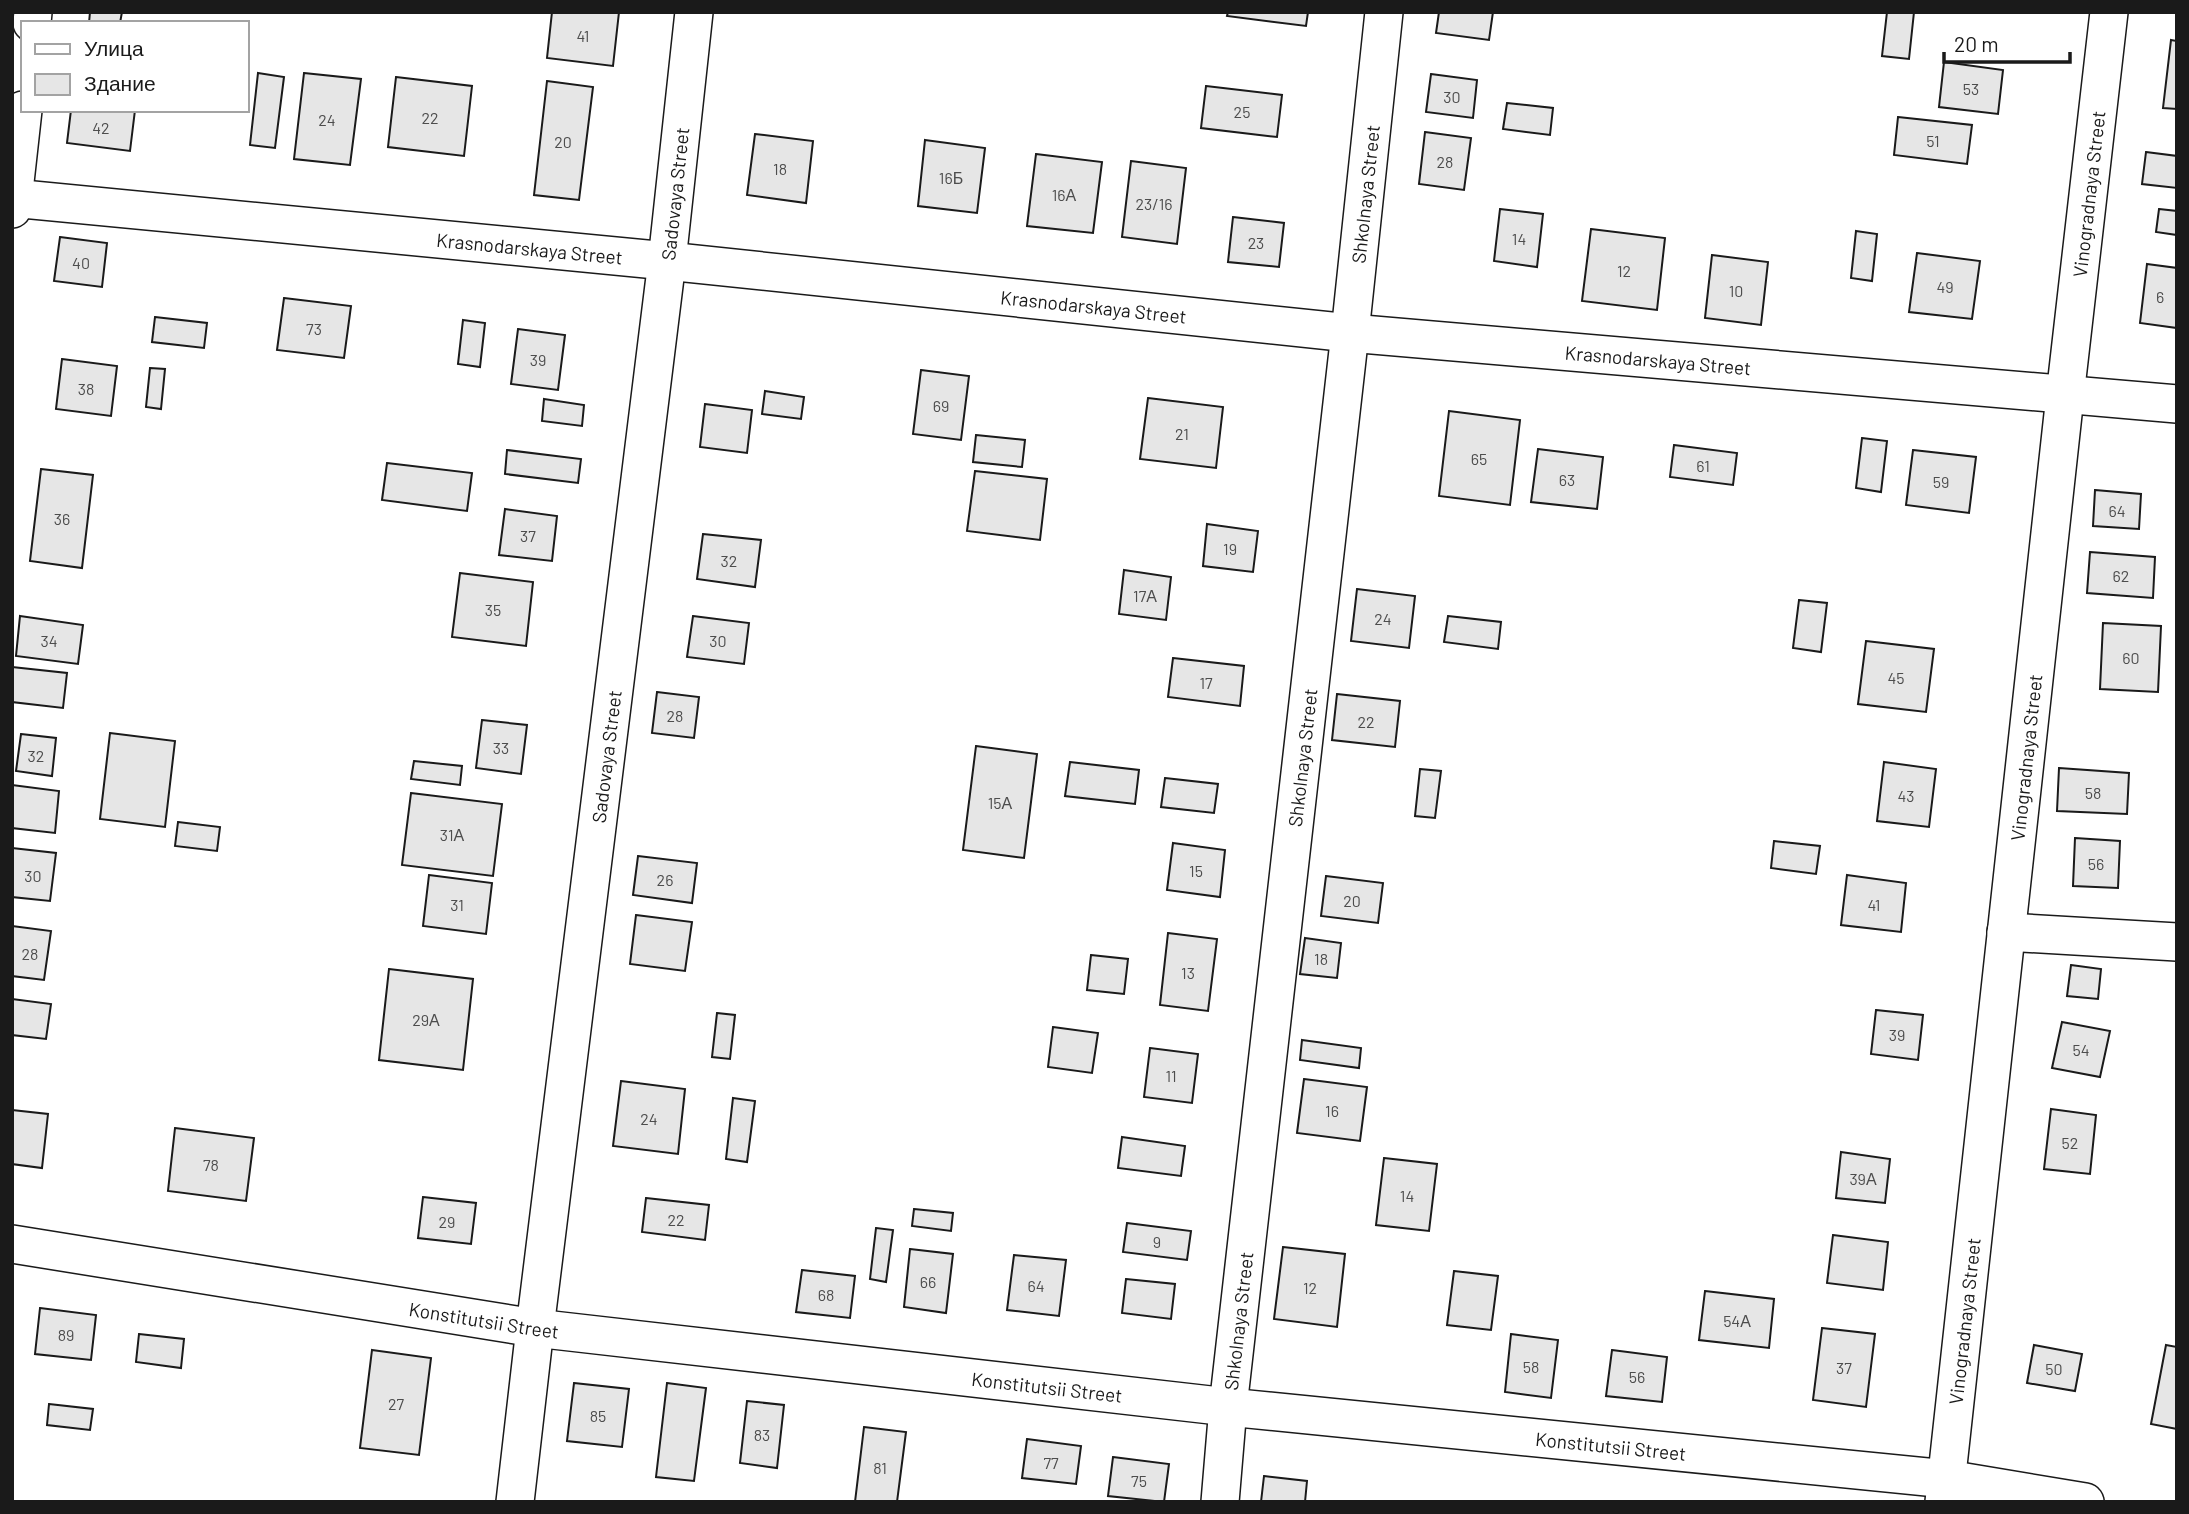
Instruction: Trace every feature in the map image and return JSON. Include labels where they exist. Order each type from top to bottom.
[{"type":"street","name":"Sadovaya Street","points":[[515,1502],[667,261],[694,12]]},
{"type":"street","name":"Shkolnaya Street","points":[[1220,1502],[1228,1407],[1384,12]]},
{"type":"street","name":"Vinogradnaya Street","points":[[1945,1490],[2109,12]]},
{"type":"street","points":[[13,201],[23,112]]},
{"type":"street","name":"Krasnodarskaya Street","points":[[13,201],[667,261],[1350,333],[2177,404]]},
{"type":"street","points":[[2007,932],[2177,942]]},
{"type":"street","name":"Konstitutsii Street","points":[[12,1244],[535,1328],[1945,1490],[2085,1502]]},
{"type":"building","points":[[90,12],[122,12],[120,21],[89,21]]},
{"type":"building","points":[[552,12],[619,12],[613,66],[547,58]]},
{"type":"building","points":[[1228,12],[1308,12],[1306,26],[1227,16]]},
{"type":"building","points":[[1439,12],[1493,12],[1489,40],[1436,33]]},
{"type":"building","points":[[1887,12],[1914,12],[1909,59],[1882,56]]},
{"type":"building","points":[[2171,40],[2177,41],[2177,109],[2163,108]]},
{"type":"building","points":[[1944,62],[2003,70],[1998,114],[1939,107]]},
{"type":"building","points":[[258,73],[284,77],[275,148],[250,145]]},
{"type":"building","points":[[304,73],[361,79],[350,165],[294,159]]},
{"type":"building","points":[[1431,74],[1477,80],[1473,118],[1426,112]]},
{"type":"building","points":[[396,77],[472,86],[464,156],[388,147]]},
{"type":"building","points":[[547,81],[593,87],[579,200],[534,195]]},
{"type":"building","points":[[1206,86],[1282,95],[1277,137],[1201,128]]},
{"type":"building","points":[[1507,103],[1553,108],[1550,135],[1503,129]]},
{"type":"building","points":[[71,112],[135,112],[130,151],[67,143]]},
{"type":"building","points":[[1898,117],[1972,125],[1967,164],[1894,155]]},
{"type":"building","points":[[1425,132],[1471,138],[1464,190],[1419,184]]},
{"type":"building","points":[[755,134],[813,141],[806,203],[747,195]]},
{"type":"building","points":[[925,140],[985,148],[977,213],[918,206]]},
{"type":"building","points":[[2146,152],[2177,156],[2177,188],[2142,184]]},
{"type":"building","points":[[1036,154],[1102,162],[1093,233],[1027,226]]},
{"type":"building","points":[[1131,161],[1186,168],[1177,244],[1122,237]]},
{"type":"building","points":[[1500,209],[1543,214],[1537,267],[1494,261]]},
{"type":"building","points":[[2159,209],[2177,211],[2177,235],[2156,232]]},
{"type":"building","points":[[1233,217],[1284,223],[1279,267],[1228,262]]},
{"type":"building","points":[[1591,229],[1665,238],[1657,310],[1582,301]]},
{"type":"building","points":[[1856,231],[1877,234],[1872,281],[1851,278]]},
{"type":"building","points":[[60,237],[107,243],[102,287],[54,281]]},
{"type":"building","points":[[1917,253],[1980,261],[1972,319],[1909,312]]},
{"type":"building","points":[[1712,255],[1768,262],[1761,325],[1705,318]]},
{"type":"building","points":[[2147,264],[2177,268],[2177,328],[2140,323]]},
{"type":"building","points":[[284,298],[351,306],[344,358],[277,350]]},
{"type":"building","points":[[155,317],[207,323],[204,348],[152,342]]},
{"type":"building","points":[[463,320],[485,323],[480,367],[458,364]]},
{"type":"building","points":[[518,329],[565,335],[558,390],[511,384]]},
{"type":"building","points":[[62,359],[117,366],[111,416],[56,409]]},
{"type":"building","points":[[150,368],[165,369],[161,409],[146,407]]},
{"type":"building","points":[[921,370],[969,376],[961,440],[913,434]]},
{"type":"building","points":[[765,391],[804,397],[801,419],[762,414]]},
{"type":"building","points":[[1148,398],[1223,407],[1216,468],[1140,459]]},
{"type":"building","points":[[544,399],[584,405],[582,426],[542,421]]},
{"type":"building","points":[[705,404],[752,410],[747,453],[700,447]]},
{"type":"building","points":[[1449,411],[1520,420],[1510,505],[1439,496]]},
{"type":"building","points":[[976,435],[1025,440],[1022,467],[973,462]]},
{"type":"building","points":[[1862,438],[1887,441],[1881,492],[1856,488]]},
{"type":"building","points":[[1674,445],[1737,453],[1733,485],[1670,477]]},
{"type":"building","points":[[1538,449],[1603,457],[1597,509],[1531,502]]},
{"type":"building","points":[[507,450],[581,459],[578,483],[505,474]]},
{"type":"building","points":[[1913,450],[1976,457],[1969,513],[1906,505]]},
{"type":"building","points":[[387,463],[472,473],[467,511],[382,500]]},
{"type":"building","points":[[41,469],[93,475],[82,568],[30,561]]},
{"type":"building","points":[[975,471],[1047,479],[1040,540],[967,531]]},
{"type":"building","points":[[2095,490],[2141,494],[2139,529],[2093,526]]},
{"type":"building","points":[[505,509],[557,516],[552,561],[499,555]]},
{"type":"building","points":[[1207,524],[1258,531],[1253,572],[1203,566]]},
{"type":"building","points":[[703,534],[761,540],[755,587],[697,579]]},
{"type":"building","points":[[2090,552],[2155,557],[2153,598],[2087,593]]},
{"type":"building","points":[[1124,570],[1171,577],[1166,620],[1119,614]]},
{"type":"building","points":[[460,573],[533,582],[526,646],[452,637]]},
{"type":"building","points":[[1357,589],[1415,596],[1409,648],[1351,641]]},
{"type":"building","points":[[1799,600],[1827,603],[1821,652],[1793,648]]},
{"type":"building","points":[[20,616],[83,625],[78,664],[16,656]]},
{"type":"building","points":[[693,616],[749,623],[744,664],[687,657]]},
{"type":"building","points":[[1448,616],[1501,622],[1498,649],[1444,642]]},
{"type":"building","points":[[2103,623],[2161,626],[2158,692],[2100,689]]},
{"type":"building","points":[[1866,641],[1934,649],[1926,712],[1858,704]]},
{"type":"building","points":[[1173,658],[1244,666],[1240,706],[1168,697]]},
{"type":"building","points":[[12,667],[67,673],[63,708],[12,702]]},
{"type":"building","points":[[657,692],[699,697],[694,738],[652,733]]},
{"type":"building","points":[[1337,694],[1400,701],[1395,747],[1332,740]]},
{"type":"building","points":[[482,720],[527,725],[521,774],[476,768]]},
{"type":"building","points":[[110,733],[175,741],[165,827],[100,819]]},
{"type":"building","points":[[21,734],[56,738],[52,776],[16,771]]},
{"type":"building","points":[[976,746],[1037,754],[1024,858],[963,850]]},
{"type":"building","points":[[414,761],[462,766],[460,785],[411,779]]},
{"type":"building","points":[[1070,762],[1139,770],[1135,804],[1065,796]]},
{"type":"building","points":[[1884,762],[1936,769],[1929,827],[1877,821]]},
{"type":"building","points":[[2059,768],[2129,773],[2127,814],[2057,811]]},
{"type":"building","points":[[1420,769],[1441,771],[1435,818],[1415,816]]},
{"type":"building","points":[[1165,778],[1218,784],[1214,813],[1161,807]]},
{"type":"building","points":[[12,785],[59,791],[55,833],[12,828]]},
{"type":"building","points":[[411,793],[502,804],[493,876],[402,865]]},
{"type":"building","points":[[178,822],[220,827],[217,851],[175,846]]},
{"type":"building","points":[[2075,838],[2120,841],[2118,888],[2073,886]]},
{"type":"building","points":[[1774,841],[1820,846],[1816,874],[1771,868]]},
{"type":"building","points":[[1173,843],[1225,850],[1220,897],[1167,890]]},
{"type":"building","points":[[12,848],[56,853],[50,901],[12,897]]},
{"type":"building","points":[[638,856],[697,863],[692,903],[633,895]]},
{"type":"building","points":[[429,875],[492,883],[486,934],[423,926]]},
{"type":"building","points":[[1847,875],[1906,883],[1901,932],[1841,925]]},
{"type":"building","points":[[1326,876],[1383,883],[1378,923],[1321,916]]},
{"type":"building","points":[[636,915],[692,922],[685,971],[630,964]]},
{"type":"building","points":[[12,926],[51,931],[44,980],[12,976]]},
{"type":"building","points":[[1168,933],[1217,939],[1208,1011],[1160,1005]]},
{"type":"building","points":[[1305,938],[1341,943],[1337,978],[1300,974]]},
{"type":"building","points":[[1091,955],[1128,959],[1124,994],[1087,990]]},
{"type":"building","points":[[2071,965],[2101,969],[2098,999],[2067,996]]},
{"type":"building","points":[[389,969],[473,979],[463,1070],[379,1060]]},
{"type":"building","points":[[12,999],[51,1004],[46,1039],[12,1035]]},
{"type":"building","points":[[1876,1010],[1923,1015],[1918,1060],[1871,1054]]},
{"type":"building","points":[[717,1013],[735,1015],[730,1059],[712,1057]]},
{"type":"building","points":[[2062,1022],[2110,1031],[2100,1077],[2052,1068]]},
{"type":"building","points":[[1053,1027],[1098,1033],[1092,1073],[1048,1067]]},
{"type":"building","points":[[1302,1040],[1361,1048],[1359,1068],[1300,1060]]},
{"type":"building","points":[[1150,1048],[1198,1054],[1192,1103],[1144,1097]]},
{"type":"building","points":[[1304,1079],[1367,1087],[1360,1141],[1297,1133]]},
{"type":"building","points":[[621,1081],[685,1089],[678,1154],[613,1146]]},
{"type":"building","points":[[733,1098],[755,1101],[747,1162],[726,1159]]},
{"type":"building","points":[[2051,1109],[2096,1115],[2090,1174],[2044,1169]]},
{"type":"building","points":[[12,1110],[48,1114],[42,1168],[12,1164]]},
{"type":"building","points":[[175,1128],[254,1138],[246,1201],[168,1191]]},
{"type":"building","points":[[1122,1137],[1185,1146],[1181,1176],[1118,1168]]},
{"type":"building","points":[[1841,1152],[1890,1159],[1885,1203],[1836,1198]]},
{"type":"building","points":[[1384,1158],[1437,1164],[1429,1231],[1376,1225]]},
{"type":"building","points":[[423,1197],[476,1203],[471,1244],[418,1238]]},
{"type":"building","points":[[646,1198],[709,1205],[705,1240],[642,1232]]},
{"type":"building","points":[[914,1209],[953,1213],[951,1231],[912,1226]]},
{"type":"building","points":[[1127,1223],[1191,1231],[1187,1260],[1123,1252]]},
{"type":"building","points":[[876,1228],[893,1230],[886,1282],[870,1279]]},
{"type":"building","points":[[1833,1235],[1888,1242],[1883,1290],[1827,1283]]},
{"type":"building","points":[[1283,1247],[1345,1254],[1337,1327],[1274,1319]]},
{"type":"building","points":[[910,1249],[953,1254],[946,1313],[904,1307]]},
{"type":"building","points":[[1014,1255],[1066,1260],[1059,1316],[1007,1310]]},
{"type":"building","points":[[802,1270],[855,1276],[850,1318],[796,1312]]},
{"type":"building","points":[[1454,1271],[1498,1276],[1491,1330],[1447,1325]]},
{"type":"building","points":[[1126,1279],[1175,1284],[1171,1319],[1122,1313]]},
{"type":"building","points":[[1705,1291],[1774,1299],[1769,1348],[1699,1340]]},
{"type":"building","points":[[40,1308],[96,1315],[91,1360],[35,1354]]},
{"type":"building","points":[[1822,1328],[1875,1334],[1866,1407],[1813,1400]]},
{"type":"building","points":[[139,1334],[184,1339],[181,1368],[136,1362]]},
{"type":"building","points":[[1511,1334],[1558,1340],[1551,1398],[1505,1392]]},
{"type":"building","points":[[2034,1345],[2082,1354],[2075,1391],[2027,1383]]},
{"type":"building","points":[[2166,1345],[2177,1347],[2177,1429],[2151,1424]]},
{"type":"building","points":[[372,1350],[431,1358],[419,1455],[360,1448]]},
{"type":"building","points":[[1612,1350],[1667,1357],[1662,1402],[1606,1396]]},
{"type":"building","points":[[574,1383],[629,1389],[622,1447],[567,1441]]},
{"type":"building","points":[[667,1383],[706,1388],[694,1481],[656,1477]]},
{"type":"building","points":[[747,1401],[784,1405],[777,1468],[740,1463]]},
{"type":"building","points":[[49,1404],[93,1409],[90,1430],[47,1425]]},
{"type":"building","points":[[864,1427],[906,1432],[897,1502],[855,1502]]},
{"type":"building","points":[[1027,1439],[1081,1446],[1076,1484],[1022,1478]]},
{"type":"building","points":[[1113,1457],[1169,1464],[1164,1502],[1108,1496]]},
{"type":"building","points":[[1264,1476],[1307,1481],[1305,1502],[1261,1502]]}]
